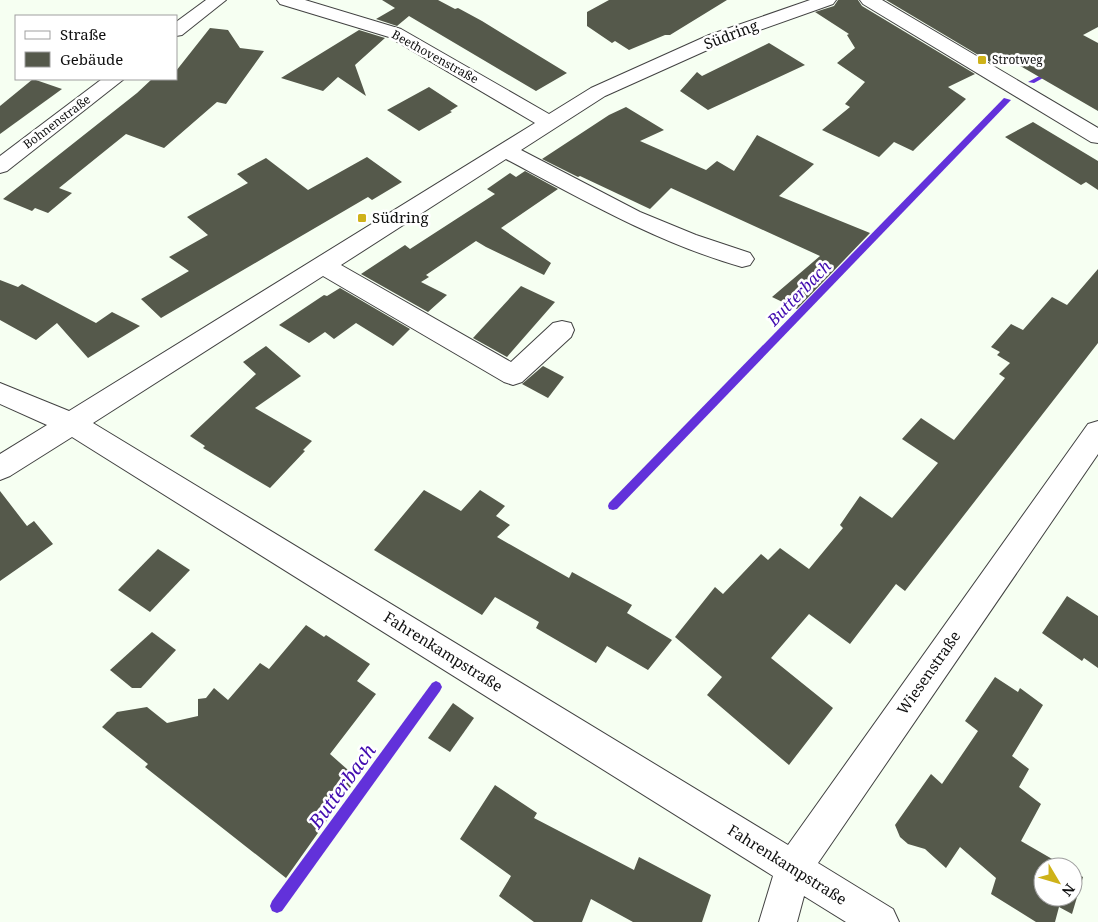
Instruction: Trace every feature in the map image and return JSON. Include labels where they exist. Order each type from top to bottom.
[{"type":"street","points":[[178,29],[217,0]]},
{"type":"street","name":"Beethovenstraße","points":[[286,0],[395,33],[548,122]]},
{"type":"street","name":"Südring","points":[[0,468],[73,424],[598,92],[716,39],[827,0]]},
{"type":"street","points":[[869,0],[1098,137]]},
{"type":"street","name":"Bohnenstraße","points":[[0,166],[113,80]]},
{"type":"street","points":[[504,150],[632,217],[688,241],[742,259]]},
{"type":"street","points":[[323,265],[512,375],[562,330]]},
{"type":"street","name":"Fahrenkampstraße","points":[[0,393],[73,424],[880,922]]},
{"type":"street","name":"Wiesenstraße","points":[[778,922],[793,868],[1098,432]]},
{"type":"building","points":[[382,0],[438,0],[482,21],[567,73],[536,91],[409,16],[397,26],[376,19],[395,8]]},
{"type":"building","points":[[609,0],[727,0],[670,35],[665,35],[629,50],[615,41],[612,43],[587,26],[587,12]]},
{"type":"building","points":[[838,0],[858,0],[862,6],[975,74],[948,87],[966,99],[913,151],[894,142],[879,157],[822,130],[850,107],[845,104],[865,82],[837,63],[855,48],[847,35],[849,34],[815,12],[834,6]]},
{"type":"building","points":[[886,0],[1098,0],[1098,27],[1083,35],[1098,43],[1098,111],[1010,60],[1008,62],[1005,60],[995,65]]},
{"type":"building","points":[[210,28],[228,30],[240,48],[264,51],[226,104],[217,102],[164,148],[126,134],[59,188],[72,193],[48,213],[35,208],[32,211],[3,199],[151,80],[178,80],[178,68]]},
{"type":"building","points":[[359,30],[385,38],[355,65],[366,96],[338,77],[323,91],[281,78]]},
{"type":"building","points":[[769,43],[805,65],[708,110],[680,91],[697,72],[702,76]]},
{"type":"building","points":[[32,80],[62,89],[0,134],[0,106]]},
{"type":"building","points":[[429,87],[458,106],[450,111],[452,112],[419,131],[387,110]]},
{"type":"building","points":[[626,107],[664,130],[640,141],[706,170],[717,161],[734,171],[757,135],[814,164],[779,196],[870,233],[797,309],[772,297],[820,256],[671,188],[650,209],[542,159],[609,115]]},
{"type":"building","points":[[1033,122],[1098,161],[1098,190],[1086,182],[1081,185],[1005,137]]},
{"type":"building","points":[[367,157],[402,182],[372,200],[368,197],[161,318],[141,299],[189,271],[169,257],[208,235],[187,217],[248,183],[237,174],[266,158],[308,190]]},
{"type":"building","points":[[525,171],[558,189],[501,228],[551,263],[544,275],[476,241],[426,275],[429,277],[421,282],[447,295],[428,312],[361,274],[405,245],[410,249],[495,194],[487,189],[510,173],[516,177]]},
{"type":"building","points":[[1098,269],[1098,343],[905,591],[896,584],[850,644],[809,614],[771,658],[833,708],[789,765],[707,695],[722,677],[675,637],[715,587],[723,594],[761,554],[768,560],[780,548],[809,569],[843,528],[840,525],[860,496],[892,518],[938,463],[902,439],[921,418],[954,440],[1005,378],[999,374],[1010,363],[997,355],[1000,352],[991,347],[1011,324],[1023,330],[1052,297],[1067,305]]},
{"type":"building","points":[[0,280],[18,287],[22,284],[96,323],[112,312],[140,326],[88,358],[57,323],[36,340],[0,320]]},
{"type":"building","points":[[521,286],[555,302],[507,357],[473,338]]},
{"type":"building","points":[[340,288],[410,329],[393,346],[356,323],[334,339],[325,332],[309,343],[279,325],[324,295],[327,296]]},
{"type":"building","points":[[266,346],[301,376],[255,408],[312,441],[270,488],[203,448],[205,446],[190,436],[256,374],[243,362]]},
{"type":"building","points":[[543,366],[564,377],[548,398],[522,384]]},
{"type":"building","points":[[424,490],[461,511],[480,490],[505,506],[496,516],[510,525],[497,537],[569,578],[572,572],[632,605],[627,613],[672,640],[648,670],[607,646],[596,663],[536,628],[539,622],[495,597],[482,615],[374,550]]},
{"type":"building","points":[[0,491],[27,526],[34,521],[53,544],[0,581]]},
{"type":"building","points":[[158,549],[190,570],[150,612],[118,590]]},
{"type":"building","points":[[1067,596],[1098,616],[1098,668],[1084,658],[1082,661],[1042,633]]},
{"type":"building","points":[[306,625],[324,637],[326,635],[370,664],[357,681],[376,694],[330,754],[357,778],[286,878],[145,767],[148,764],[102,727],[117,712],[147,707],[167,723],[198,716],[198,699],[206,698],[214,688],[228,700],[260,663],[269,669]]},
{"type":"building","points":[[152,632],[176,650],[141,688],[132,688],[110,670]]},
{"type":"building","points":[[995,677],[1018,692],[1020,688],[1043,705],[1012,756],[1029,769],[1019,787],[1041,804],[1021,841],[1049,857],[1033,857],[1033,907],[1059,907],[1055,922],[1036,922],[991,894],[996,878],[960,847],[946,868],[925,849],[908,844],[900,837],[895,825],[931,774],[942,784],[978,731],[965,721]]},
{"type":"building","points":[[453,703],[474,718],[450,752],[428,738]]},
{"type":"building","points":[[495,785],[537,813],[534,818],[634,870],[639,857],[711,895],[702,922],[633,922],[591,899],[582,922],[534,922],[499,896],[511,876],[460,839]]},
{"type":"building","points":[[1059,907],[1074,907],[1072,914]]},
{"type":"waterway","name":"Butterbach","points":[[1032,82],[1051,72]]},
{"type":"waterway","name":"Butterbach","points":[[613,506],[1007,100]]},
{"type":"waterway","name":"Butterbach","points":[[277,906],[436,687]]},
{"type":"place","name":"Strotweg","points":[[982,60]]},
{"type":"place","name":"Südring","points":[[362,218]]}]
